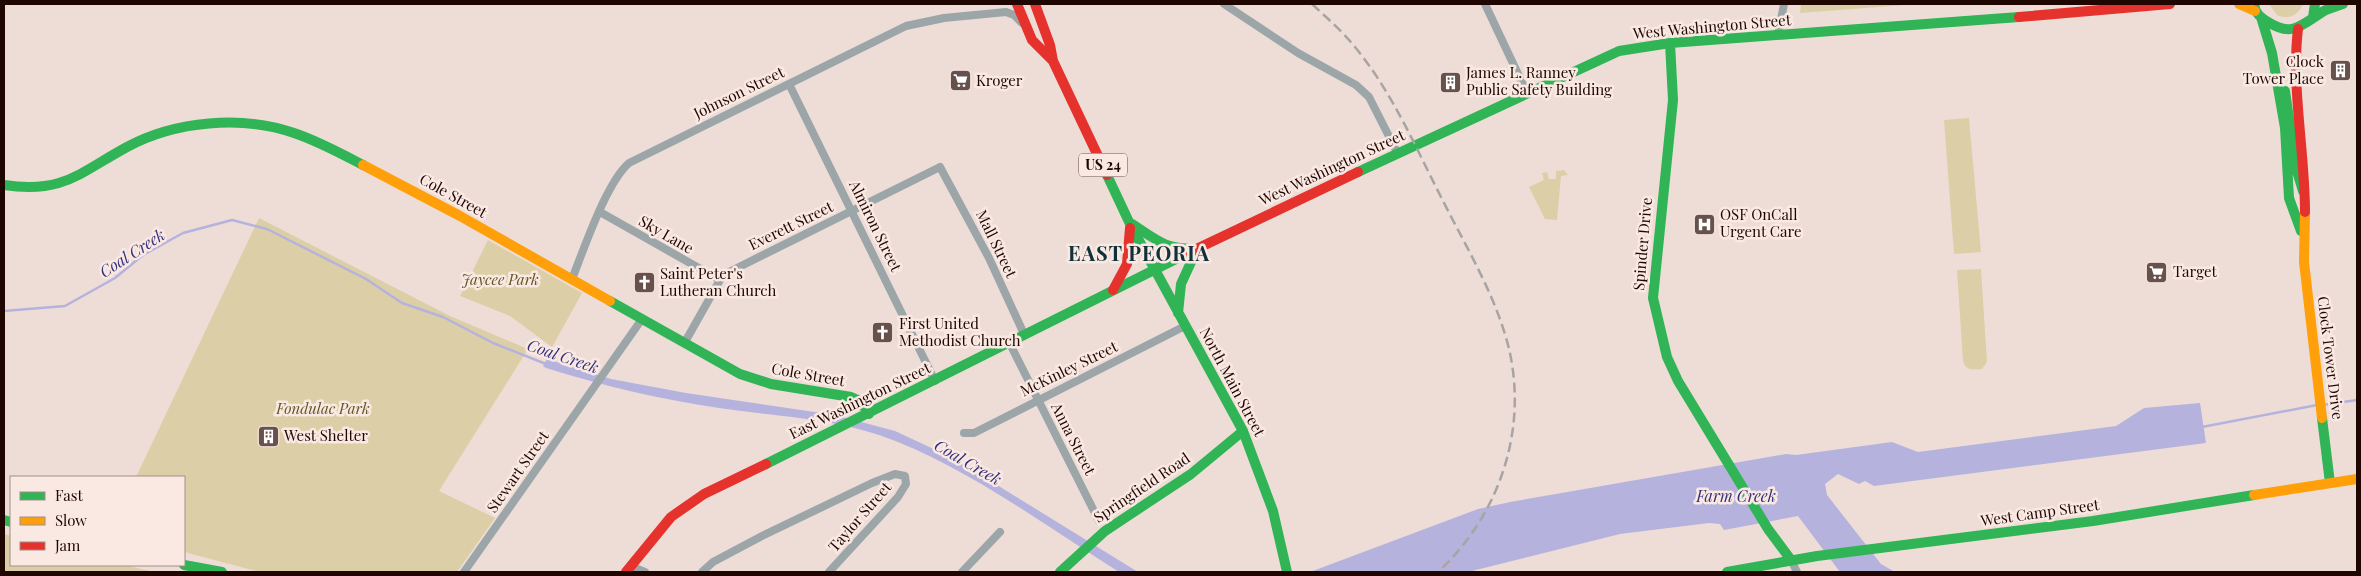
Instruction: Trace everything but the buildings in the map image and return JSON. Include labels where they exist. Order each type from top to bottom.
[{"type":"main road","name":"US 24","points":[[1017,4],[1032,40],[1052,60]]},
{"type":"main road","name":"US 24","points":[[1035,4],[1050,45],[1052,60],[1130,224],[1154,269]]},
{"type":"main road","name":"West Washington Street","points":[[1154,269],[1619,51],[1670,43],[2170,4]]},
{"type":"main road","points":[[2239,4],[2257,11],[2278,28],[2298,29],[2313,17],[2343,4]]},
{"type":"main road","points":[[2313,17],[2315,4]]},
{"type":"main road","name":"Clock Tower Drive","points":[[2257,11],[2272,55],[2284,128],[2289,198],[2303,236]]},
{"type":"main road","name":"Clock Tower Drive","points":[[2298,29],[2295,53],[2305,196],[2303,236],[2307,299],[2330,483]]},
{"type":"main road","name":"Spinder Drive","points":[[1670,43],[1673,100],[1654,267],[1653,298],[1656,316],[1667,356],[1678,381],[1768,528],[1791,560]]},
{"type":"main road","points":[[2272,55],[2278,62],[2290,115],[2296,178],[2305,196]]},
{"type":"main road","name":"Cole Street","points":[[4,185],[32,190],[64,184],[135,143],[161,132],[202,125],[268,125],[289,130],[326,146],[403,185],[752,379],[851,397],[860,401],[869,414]]},
{"type":"main road","points":[[1130,224],[1165,246],[1175,250],[1197,249],[1181,284],[1178,313]]},
{"type":"main road","points":[[1113,290],[1127,264],[1131,241],[1130,224]]},
{"type":"main road","name":"East Washington Street","points":[[628,569],[672,517],[687,504],[935,381],[1154,269]]},
{"type":"main road","name":"North Main Street","points":[[1154,269],[1243,431],[1273,511],[1287,570]]},
{"type":"main road","name":"Springfield Road","points":[[1060,572],[1092,542],[1125,516],[1191,474],[1243,431]]},
{"type":"main road","name":"West Camp Street","points":[[1727,572],[1791,560],[1881,547],[2093,521],[2357,479]]},
{"type":"main road","points":[[185,565],[222,572]]},
{"type":"street","name":"Johnson Street","points":[[986,14],[1006,4]]},
{"type":"street","points":[[1224,4],[1298,53],[1356,85],[1369,97],[1398,154]]},
{"type":"street","points":[[1485,4],[1527,93]]},
{"type":"street","points":[[1778,35],[1784,4]]},
{"type":"street","name":"Johnson Street","points":[[572,279],[614,180],[629,163],[906,26],[921,22],[1008,12],[1018,18],[1027,28]]},
{"type":"street","name":"Almiron Street","points":[[789,84],[935,381]]},
{"type":"street","name":"Everett Street","points":[[685,342],[720,280],[732,270],[940,167]]},
{"type":"street","name":"Mall Street","points":[[940,167],[989,258],[1024,334]]},
{"type":"street","name":"Sky Lane","points":[[600,212],[720,280]]},
{"type":"street","name":"Stewart Street","points":[[464,572],[642,319]]},
{"type":"street","name":"McKinley Street","points":[[964,433],[974,433],[1185,326]]},
{"type":"street","name":"Anna Street","points":[[1009,342],[1099,522]]},
{"type":"street","name":"Taylor Street","points":[[702,572],[713,562],[762,536],[885,477],[901,475],[906,478],[906,484],[898,497],[829,572]]},
{"type":"street","points":[[962,572],[1000,532]]},
{"type":"street","points":[[1791,560],[1797,572]]},
{"type":"street","points":[[628,569],[645,572]]},
{"type":"green space","points":[[1801,4],[1919,4],[1800,13]]},
{"type":"green space","points":[[2269,4],[2303,4],[2295,14],[2285,17],[2277,15]]},
{"type":"green space","points":[[1969,118],[1981,252],[1954,254],[1944,120]]},
{"type":"green space","points":[[1564,170],[1568,175],[1561,176],[1557,220],[1545,219],[1529,187],[1544,180],[1542,173],[1547,172],[1549,179],[1556,179],[1556,171]]},
{"type":"green space","name":"Fondulac Park","points":[[259,218],[450,316],[528,349],[439,491],[495,518],[457,572],[260,572],[185,552],[185,476],[136,476]]},
{"type":"green space","name":"Jaycee Park","points":[[488,240],[582,293],[552,347],[510,316],[460,296]]},
{"type":"green space","points":[[1981,269],[1987,362],[1982,369],[1973,370],[1966,367],[1963,361],[1957,270]]},
{"type":"green space","points":[[4,534],[10,536],[10,566],[129,566],[154,572],[4,572]]},
{"type":"water","points":[[547,359],[611,379],[686,393],[835,415],[895,431],[955,459],[1138,572],[1119,572],[972,479],[910,447],[879,435],[820,421],[719,408],[632,391],[546,368],[543,366]]},
{"type":"water","name":"Farm Creek","points":[[2200,403],[2206,443],[1874,486],[1865,481],[1859,484],[1838,474],[1825,484],[1827,495],[1881,564],[1895,572],[1840,572],[1798,516],[1724,530],[1720,524],[1709,523],[1620,534],[1468,572],[1310,572],[1478,509],[1510,502],[1786,454],[1796,455],[1892,442],[1918,452],[2116,426],[2144,408]]},
{"type":"waterway","name":"Coal Creek","points":[[4,311],[65,306],[115,278],[143,255],[183,233],[232,220],[267,229],[366,279],[402,303],[443,317],[493,343],[546,364]]},
{"type":"waterway","points":[[2323,405],[2357,400]]},
{"type":"waterway","points":[[2202,427],[2317,405]]},
{"type":"railway","points":[[1312,4],[1355,47],[1392,101],[1483,280],[1504,331],[1512,364],[1515,396],[1513,429],[1506,461],[1495,492],[1480,521],[1461,548],[1438,572]]},
{"type":"traffic: fast","points":[[2254,4],[2260,16],[2283,29],[2301,26],[2326,10],[2343,4]]},
{"type":"traffic: fast","points":[[2313,17],[2315,4]]},
{"type":"traffic: fast","points":[[1358,172],[1619,51],[1670,43],[2019,17]]},
{"type":"traffic: fast","points":[[2261,17],[2272,53],[2285,128],[2289,198],[2301,231]]},
{"type":"traffic: fast","points":[[1670,43],[1673,100],[1653,298],[1667,357],[1678,381],[1768,529],[1791,560]]},
{"type":"traffic: fast","points":[[2285,91],[2296,168],[2303,191]]},
{"type":"traffic: fast","points":[[4,185],[41,187],[56,184],[83,173],[146,138],[187,126],[209,124],[253,124],[274,127],[312,140],[363,165]]},
{"type":"traffic: fast","points":[[1107,175],[1130,224],[1243,431],[1273,511],[1287,572]]},
{"type":"traffic: fast","points":[[1132,224],[1169,246],[1197,249]]},
{"type":"traffic: fast","points":[[1178,313],[1181,284],[1197,249]]},
{"type":"traffic: fast","points":[[766,464],[1190,252]]},
{"type":"traffic: fast","points":[[610,301],[740,374],[771,384],[851,397],[860,401],[869,414]]},
{"type":"traffic: fast","points":[[2322,418],[2330,483]]},
{"type":"traffic: fast","points":[[1060,572],[1105,531],[1191,474],[1243,431]]},
{"type":"traffic: fast","points":[[1727,572],[1817,556],[2093,521],[2254,495]]},
{"type":"traffic: fast","points":[[4,520],[10,522]]},
{"type":"traffic: fast","points":[[185,565],[222,572]]},
{"type":"traffic: slow","points":[[2239,4],[2255,11]]},
{"type":"traffic: slow","points":[[363,165],[460,216],[610,301]]},
{"type":"traffic: slow","points":[[2305,212],[2304,262],[2322,418]]},
{"type":"traffic: slow","points":[[2254,495],[2357,479]]},
{"type":"traffic: jam","points":[[1017,4],[1032,40],[1053,61]]},
{"type":"traffic: jam","points":[[1035,4],[1050,45],[1053,61],[1107,175]]},
{"type":"traffic: jam","points":[[2019,17],[2170,4]]},
{"type":"traffic: jam","points":[[2298,29],[2296,74],[2305,212]]},
{"type":"traffic: jam","points":[[1190,252],[1358,172]]},
{"type":"traffic: jam","points":[[1113,290],[1127,264],[1130,228]]},
{"type":"traffic: jam","points":[[626,572],[671,517],[704,494],[766,464]]},
{"type":"place","name":"Clock Tower Place","points":[[2340,71]]},
{"type":"place","name":"Kroger","points":[[960,81]]},
{"type":"place","name":"James L. Ranney Public Safety Building","points":[[1450,82]]},
{"type":"place","name":"OSF OnCall Urgent Care","points":[[1704,224]]},
{"type":"place","name":"Target","points":[[2157,272]]},
{"type":"place","name":"Saint Peter's Lutheran Church","points":[[644,283]]},
{"type":"place","name":"First United Methodist Church","points":[[883,333]]},
{"type":"place","name":"West Shelter","points":[[268,436]]},
{"type":"district","name":"EAST PEORIA","points":[[1139,254]]}]
